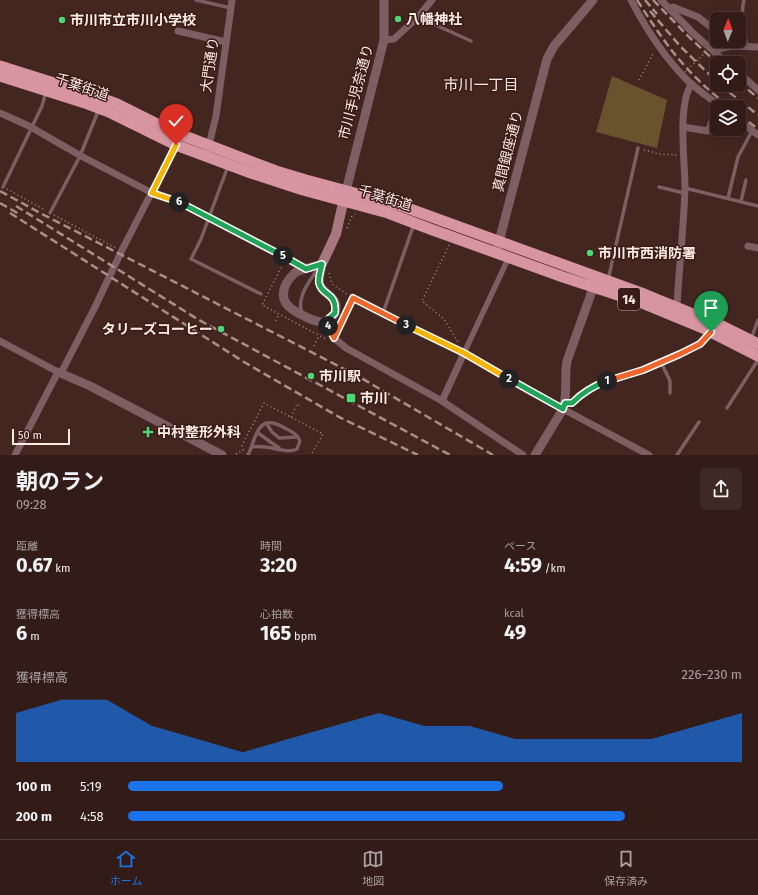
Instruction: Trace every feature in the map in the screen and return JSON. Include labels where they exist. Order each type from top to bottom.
[{"type":"highway","name":"千葉街道","points":[[0,66],[101,98],[169,130],[209,146],[276,171],[306,180],[452,237],[509,257],[677,306],[754,342]]},
{"type":"highway","name":"千葉街道","points":[[0,76],[100,109],[205,157],[282,184],[399,206],[499,241],[599,282],[711,332],[758,356]]},
{"type":"main road","points":[[325,268],[336,234],[345,196]]},
{"type":"street","name":"大門通り","points":[[205,157],[216,116],[232,0]]},
{"type":"street","name":"市川手児奈通り","points":[[345,196],[384,40],[384,0]]},
{"type":"street","points":[[384,40],[394,39],[418,17],[432,0]]},
{"type":"street","name":"真間銀座通り","points":[[496,252],[547,59],[554,46],[594,0]]},
{"type":"street","points":[[631,0],[644,25],[658,44],[692,84],[711,100]]},
{"type":"street","points":[[661,0],[698,17],[710,26]]},
{"type":"street","points":[[673,6],[719,56]]},
{"type":"street","points":[[178,31],[226,42]]},
{"type":"street","points":[[747,46],[758,47]]},
{"type":"street","points":[[714,52],[721,48]]},
{"type":"street","points":[[746,79],[758,90]]},
{"type":"street","points":[[677,306],[685,190],[683,127],[687,93],[692,84]]},
{"type":"street","points":[[1,115],[32,128],[80,156],[152,193],[174,200],[209,217],[306,269]]},
{"type":"street","points":[[683,127],[708,130],[710,126]]},
{"type":"street","points":[[746,126],[755,133]]},
{"type":"street","points":[[15,455],[95,307],[122,250],[176,145]]},
{"type":"street","points":[[748,246],[758,248]]},
{"type":"street","points":[[442,401],[509,257]]},
{"type":"street","points":[[325,268],[319,281],[320,285],[335,302],[335,313],[326,321],[316,322],[290,309],[285,303],[284,289],[292,276],[297,272],[306,269],[325,268]]},
{"type":"street","points":[[535,455],[564,406],[567,361],[599,282]]},
{"type":"street","points":[[334,338],[353,298],[464,353],[564,406],[649,455]]},
{"type":"street","points":[[326,321],[334,338],[346,348],[442,401],[523,455]]},
{"type":"street","points":[[564,406],[572,403],[580,395],[597,385],[643,370],[700,344],[711,332]]},
{"type":"street","points":[[0,341],[222,455]]},
{"type":"lane","points":[[196,0],[231,8]]},
{"type":"lane","points":[[744,0],[741,9],[747,46]]},
{"type":"lane","points":[[418,17],[471,40]]},
{"type":"lane","points":[[3,187],[42,106],[46,91]]},
{"type":"lane","points":[[50,213],[80,156],[100,109]]},
{"type":"lane","points":[[728,198],[738,157],[755,133]]},
{"type":"lane","points":[[599,282],[638,148]]},
{"type":"lane","points":[[229,165],[201,240],[191,259],[262,294]]},
{"type":"lane","points":[[741,202],[746,180]]},
{"type":"lane","points":[[659,187],[728,198],[758,206]]},
{"type":"lane","points":[[383,313],[414,222]]},
{"type":"lane","points":[[305,317],[300,307],[301,296],[306,287],[325,268]]},
{"type":"lane","points":[[306,287],[314,284],[320,285]]},
{"type":"lane","points":[[754,342],[758,320]]},
{"type":"lane","points":[[727,408],[758,360]]},
{"type":"lane","points":[[662,362],[670,381],[670,393]]},
{"type":"lane","points":[[677,455],[699,422]]},
{"type":"lane","points":[[266,423],[272,432],[279,438],[298,436]]},
{"type":"lane","points":[[248,455],[260,428],[266,423],[274,423],[298,436],[300,445],[297,449],[290,452],[264,446],[252,447]]},
{"type":"lane","points":[[258,433],[283,450]]},
{"type":"path","points":[[639,80],[658,44]]},
{"type":"path","points":[[685,72],[710,48]]},
{"type":"path","points":[[697,60],[700,63]]},
{"type":"path","points":[[638,148],[660,154],[683,156]]},
{"type":"path","points":[[3,187],[122,250]]},
{"type":"path","points":[[346,229],[352,216],[358,211]]},
{"type":"path","points":[[452,237],[422,301],[444,318],[464,353]]},
{"type":"path","points":[[325,268],[332,284],[353,298]]},
{"type":"path","points":[[276,321],[279,314]]},
{"type":"path","points":[[314,346],[319,336]]},
{"type":"path","points":[[290,418],[297,404],[302,407]]},
{"type":"shaded area","points":[[612,76],[667,100],[657,148],[596,132]]},
{"type":"railway","points":[[637,0],[665,42],[677,57],[706,87],[722,100]]},
{"type":"railway","points":[[645,0],[657,14]]},
{"type":"railway","points":[[653,0],[710,56]]},
{"type":"railway","points":[[650,11],[680,46],[710,75]]},
{"type":"railway","points":[[746,88],[758,98]]},
{"type":"railway","points":[[729,92],[758,115]]},
{"type":"railway","points":[[746,120],[758,129]]},
{"type":"railway","points":[[0,191],[356,375],[493,455]]},
{"type":"railway","points":[[0,203],[19,214]]},
{"type":"railway","points":[[16,206],[199,320],[450,455]]},
{"type":"railway","points":[[10,213],[244,362],[339,417],[418,455]]},
{"type":"place","name":"八幡神社","points":[[398,19]]},
{"type":"place","name":"市川市立市川小学校","points":[[62,20]]},
{"type":"place","name":"市川市西消防署","points":[[590,253]]},
{"type":"place","name":"タリーズコーヒー","points":[[221,329]]},
{"type":"place","name":"市川駅","points":[[311,376]]},
{"type":"place","name":"市川","points":[[351,398]]},
{"type":"place","name":"中村整形外科","points":[[148,432]]},
{"type":"district","name":"市川一丁目","points":[[481,85]]},
{"type":"route","points":[[176,145],[152,193],[174,200],[209,217],[306,269],[322,264],[319,281],[320,285],[333,298],[336,306],[335,313],[326,321],[334,338],[353,298],[464,353],[563,409],[565,403],[572,403],[580,395],[597,385],[643,370],[680,354],[700,344],[711,332]]}]
